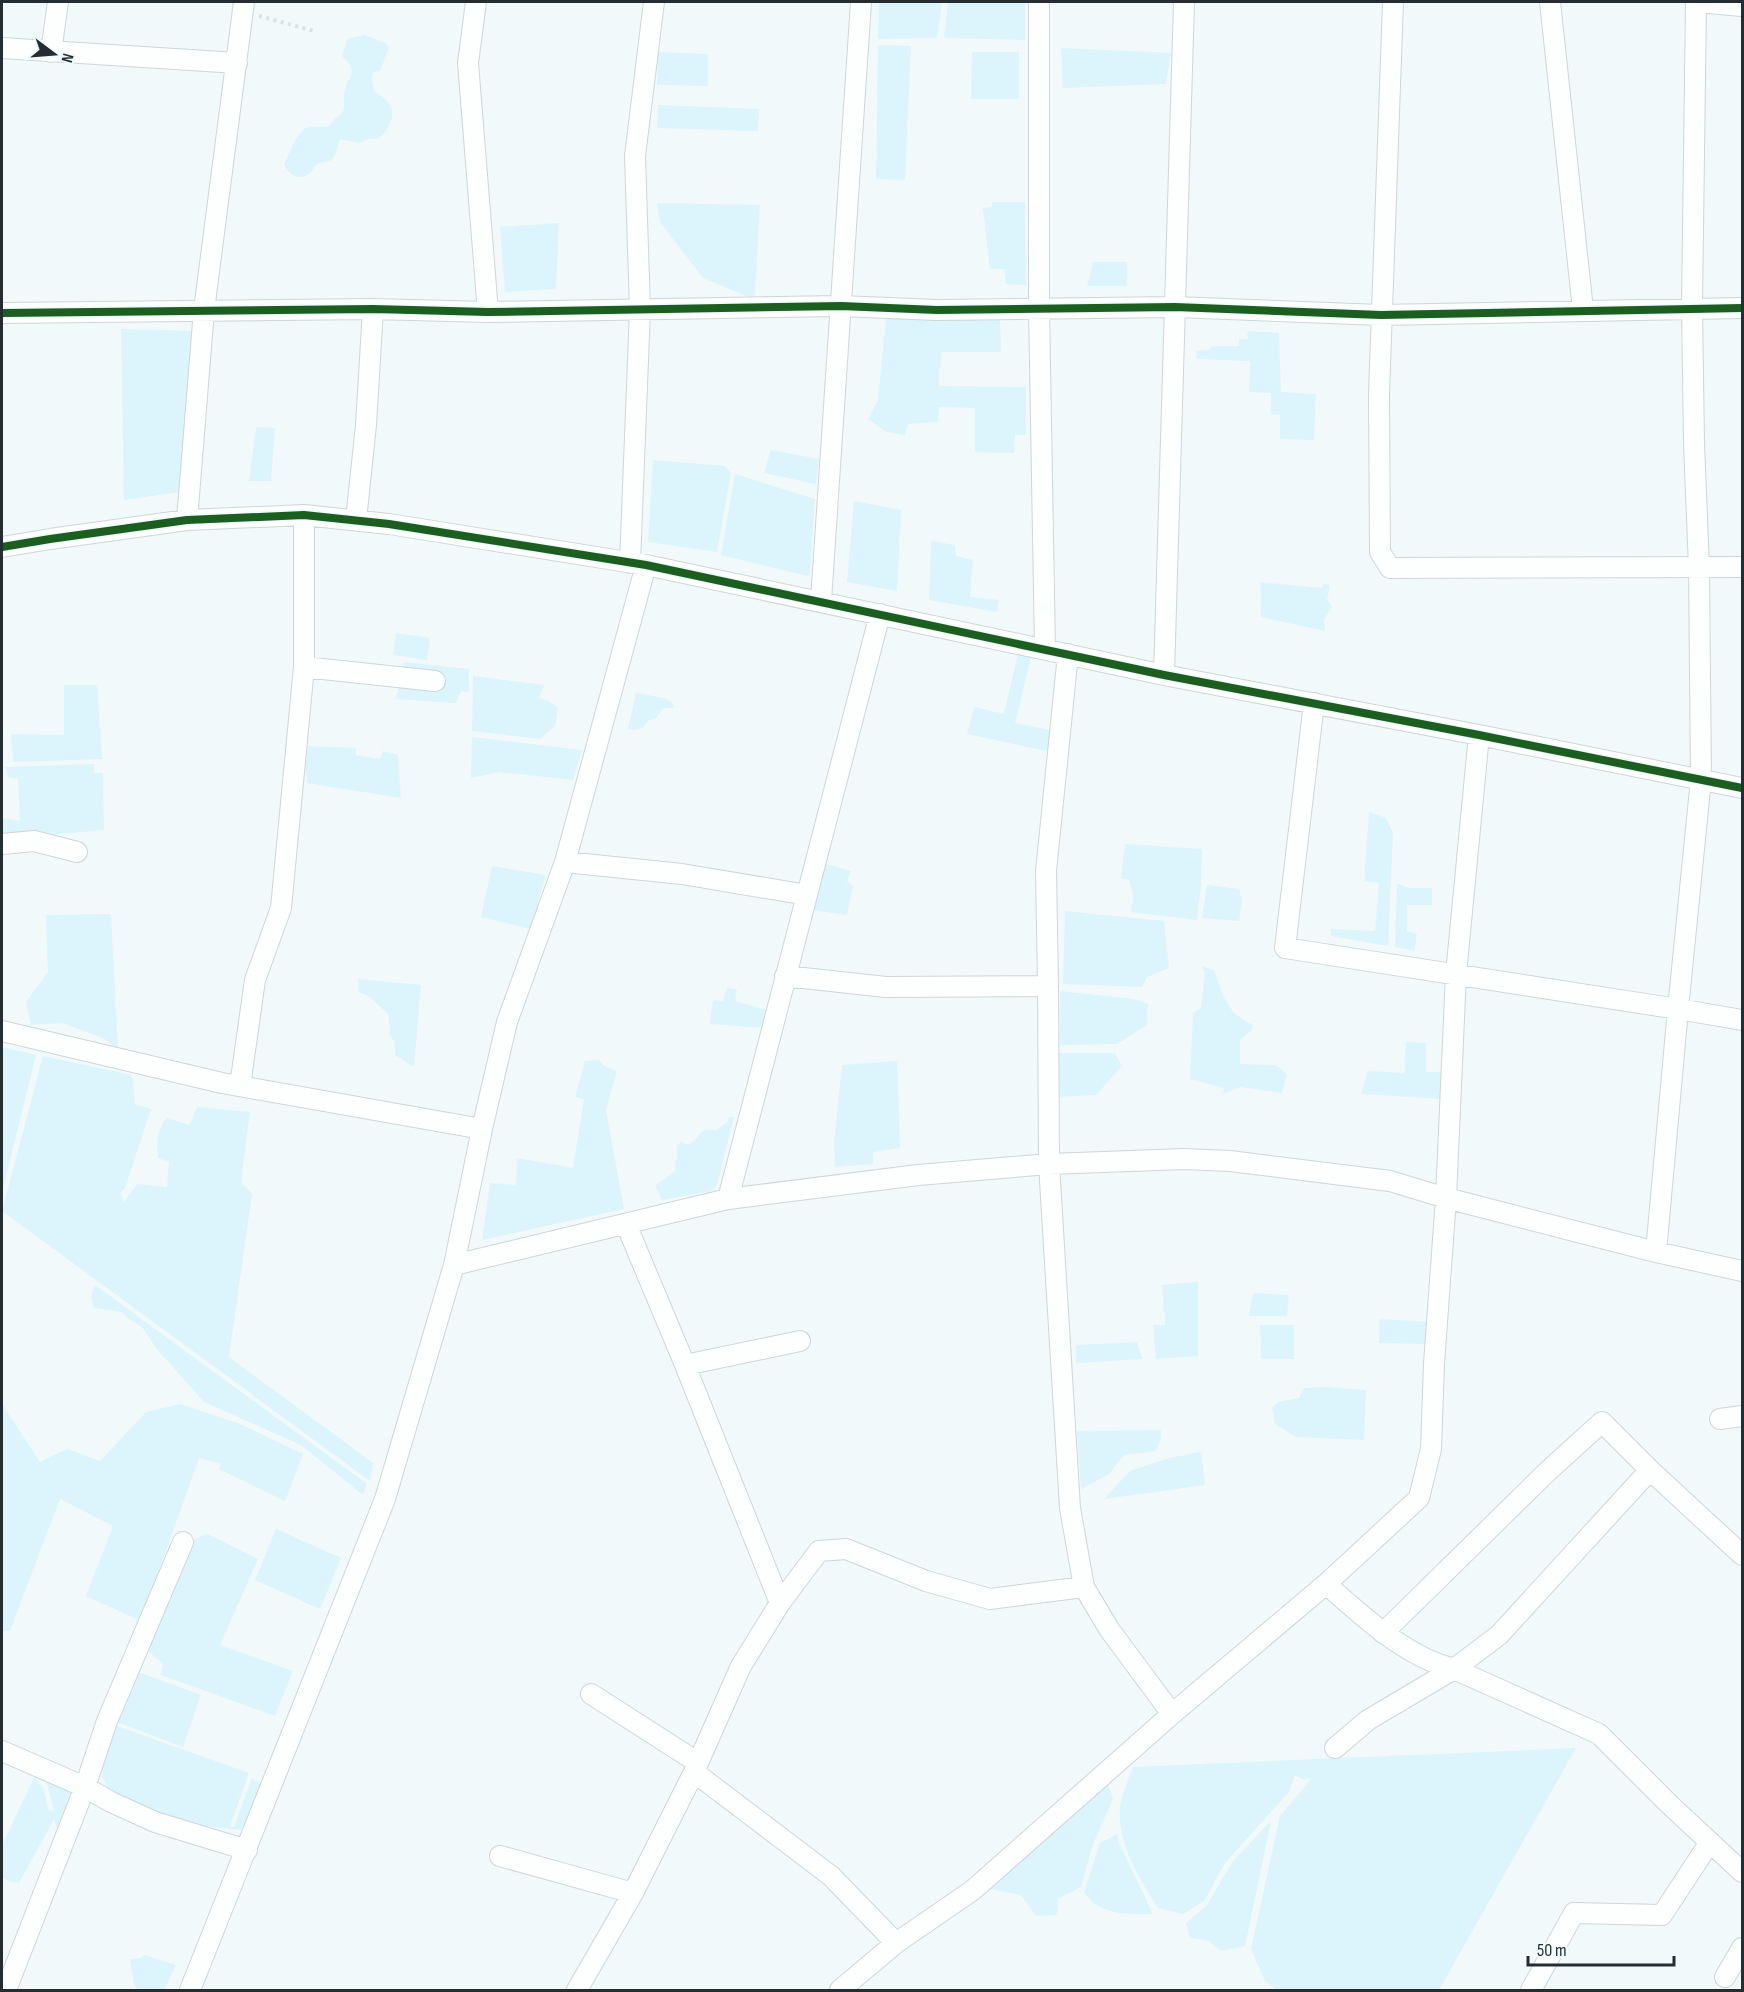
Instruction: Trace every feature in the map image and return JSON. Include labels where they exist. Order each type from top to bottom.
[{"type":"street","points":[[51,52],[58,2]]},
{"type":"street","points":[[476,2],[468,63],[488,312]]},
{"type":"street","points":[[190,1990],[385,1499],[454,1265],[507,1022],[565,862],[638,564],[640,310],[635,156],[654,2]]},
{"type":"street","points":[[821,601],[861,2]]},
{"type":"street","points":[[1039,2],[1039,308],[1045,649]]},
{"type":"street","points":[[1164,675],[1184,2]]},
{"type":"street","points":[[1393,2],[1379,394],[1380,552],[1390,568],[1743,567]]},
{"type":"street","points":[[1550,2],[1583,310]]},
{"type":"street","points":[[1656,1252],[1701,779],[1699,568],[1692,308],[1697,2],[1743,6]]},
{"type":"street","points":[[187,520],[204,310],[237,63],[247,9]]},
{"type":"street","points":[[2,48],[237,63]]},
{"type":"street","points":[[2,313],[373,309],[488,312],[841,306],[937,310],[1175,307],[1382,315],[1743,308]]},
{"type":"street","points":[[356,520],[366,425],[373,309]]},
{"type":"street","points":[[240,1086],[255,981],[281,908],[304,667],[304,515]]},
{"type":"street","points":[[2,547],[187,520],[304,515],[356,520],[638,564],[1164,675],[1743,788]]},
{"type":"street","points":[[728,1199],[880,614]]},
{"type":"street","points":[[1068,654],[1046,871],[1049,1164],[1070,1508],[1084,1587],[1109,1629],[1172,1714]]},
{"type":"street","points":[[304,667],[435,681]]},
{"type":"street","points":[[1314,703],[1285,948],[1743,1020]]},
{"type":"street","points":[[840,1990],[896,1943],[974,1890],[1172,1714],[1326,1584],[1419,1498],[1431,1449],[1456,974],[1479,735]]},
{"type":"street","points":[[2,844],[34,841],[77,852]]},
{"type":"street","points":[[565,862],[682,874],[807,895]]},
{"type":"street","points":[[785,976],[886,987],[1048,986]]},
{"type":"street","points":[[2,1031],[240,1086],[482,1129]]},
{"type":"street","points":[[454,1265],[728,1199],[918,1175],[1049,1164],[1184,1159],[1230,1161],[1390,1181],[1446,1198],[1656,1252],[1743,1271]]},
{"type":"street","points":[[626,1224],[780,1603]]},
{"type":"street","points":[[685,1365],[800,1341]]},
{"type":"street","points":[[1720,1419],[1743,1416]]},
{"type":"street","points":[[1383,1633],[1548,1471],[1602,1422],[1650,1470],[1743,1555]]},
{"type":"street","points":[[1335,1748],[1368,1720],[1454,1668],[1499,1635],[1650,1470]]},
{"type":"street","points":[[6,1990],[85,1787],[107,1721],[183,1542]]},
{"type":"street","points":[[577,1990],[633,1893],[696,1767],[741,1666],[780,1603],[819,1551],[846,1549],[926,1581],[990,1599],[1084,1587]]},
{"type":"street","points":[[1326,1584],[1383,1633],[1432,1663],[1454,1668],[1599,1734],[1670,1805],[1743,1872]]},
{"type":"street","points":[[591,1694],[696,1767],[831,1875],[896,1943]]},
{"type":"street","points":[[2,1751],[85,1787],[155,1822],[247,1850]]},
{"type":"street","points":[[1531,1990],[1574,1913],[1662,1916],[1710,1842]]},
{"type":"street","points":[[500,1856],[633,1893]]},
{"type":"street","points":[[1725,1977],[1743,1948]]},
{"type":"path","points":[[247,9],[314,31]]},
{"type":"shaded area","points":[[879,2],[942,2],[937,38],[878,39]]},
{"type":"shaded area","points":[[948,2],[1025,2],[1025,40],[944,38]]},
{"type":"shaded area","points":[[365,35],[386,43],[389,48],[380,71],[373,72],[372,79],[374,91],[390,104],[392,117],[389,126],[377,139],[371,138],[359,143],[340,139],[332,159],[317,164],[303,177],[295,176],[284,164],[294,142],[305,129],[329,126],[342,113],[344,94],[352,71],[342,56],[347,39]]},
{"type":"shaded area","points":[[878,45],[911,46],[905,180],[876,179]]},
{"type":"shaded area","points":[[1061,48],[1171,53],[1166,84],[1063,88]]},
{"type":"shaded area","points":[[658,52],[708,54],[708,86],[657,85]]},
{"type":"shaded area","points":[[972,52],[1019,52],[1019,99],[971,99]]},
{"type":"shaded area","points":[[658,105],[759,109],[758,131],[657,128]]},
{"type":"shaded area","points":[[992,202],[1025,202],[1026,285],[1006,284],[1004,269],[990,269],[983,208],[992,207]]},
{"type":"shaded area","points":[[657,203],[760,205],[755,295],[749,297],[703,278],[660,222]]},
{"type":"shaded area","points":[[559,223],[556,289],[505,292],[500,227]]},
{"type":"shaded area","points":[[1093,262],[1127,262],[1127,286],[1087,286]]},
{"type":"shaded area","points":[[886,316],[1000,320],[1001,352],[941,352],[939,386],[1026,387],[1026,435],[1015,435],[1014,453],[975,452],[975,408],[939,407],[938,422],[908,424],[905,435],[886,432],[868,419],[878,400]]},
{"type":"shaded area","points":[[121,329],[194,331],[180,492],[124,500]]},
{"type":"shaded area","points":[[1247,331],[1279,333],[1281,392],[1316,394],[1314,440],[1280,439],[1280,415],[1271,414],[1271,393],[1249,392],[1250,361],[1197,359],[1196,351],[1211,349],[1212,346],[1239,346],[1239,339],[1248,339]]},
{"type":"shaded area","points":[[256,427],[275,428],[271,481],[249,481]]},
{"type":"shaded area","points":[[771,450],[819,459],[816,484],[764,473]]},
{"type":"shaded area","points":[[653,460],[725,466],[731,473],[717,552],[648,542]]},
{"type":"shaded area","points":[[735,474],[815,499],[810,574],[808,576],[721,555]]},
{"type":"shaded area","points":[[854,501],[901,510],[897,591],[847,582]]},
{"type":"shaded area","points":[[931,541],[955,545],[956,556],[973,560],[970,597],[999,600],[997,612],[929,600]]},
{"type":"shaded area","points":[[1260,582],[1322,588],[1323,584],[1330,585],[1327,600],[1332,606],[1324,620],[1325,631],[1261,617]]},
{"type":"shaded area","points":[[396,633],[430,638],[427,660],[393,655]]},
{"type":"shaded area","points":[[1018,654],[1031,657],[1015,723],[1055,731],[1052,752],[967,734],[974,707],[1004,714]]},
{"type":"shaded area","points":[[404,662],[469,669],[469,692],[461,691],[456,703],[396,699]]},
{"type":"shaded area","points":[[473,676],[544,685],[539,698],[558,708],[555,726],[540,739],[472,731]]},
{"type":"shaded area","points":[[64,685],[97,685],[102,759],[13,762],[11,734],[64,735]]},
{"type":"shaded area","points":[[636,693],[664,698],[673,703],[674,708],[663,708],[656,718],[648,721],[643,728],[628,729]]},
{"type":"shaded area","points":[[472,737],[582,750],[573,780],[499,772],[471,778]]},
{"type":"shaded area","points":[[304,746],[356,748],[356,755],[380,759],[383,751],[398,755],[401,798],[307,783]]},
{"type":"shaded area","points":[[94,764],[94,773],[103,773],[104,830],[2,839],[2,818],[20,821],[18,779],[9,778],[5,767]]},
{"type":"shaded area","points":[[1369,812],[1386,818],[1393,833],[1388,946],[1331,936],[1331,929],[1375,931],[1379,883],[1364,881]]},
{"type":"shaded area","points":[[1125,844],[1202,849],[1197,920],[1131,912],[1133,893],[1129,880],[1121,878]]},
{"type":"shaded area","points":[[823,863],[851,871],[847,881],[853,886],[847,915],[812,910]]},
{"type":"shaded area","points":[[492,866],[546,875],[530,929],[481,917]]},
{"type":"shaded area","points":[[1397,883],[1408,888],[1432,888],[1432,905],[1407,905],[1407,931],[1417,934],[1414,951],[1395,947]]},
{"type":"shaded area","points":[[1207,885],[1239,889],[1242,900],[1239,921],[1202,918]]},
{"type":"shaded area","points":[[1065,911],[1164,921],[1169,968],[1147,977],[1142,987],[1063,984]]},
{"type":"shaded area","points":[[111,914],[118,1050],[105,1039],[62,1023],[31,1025],[26,1002],[48,972],[46,915]]},
{"type":"shaded area","points":[[1201,966],[1214,970],[1231,1009],[1253,1025],[1252,1030],[1240,1040],[1240,1064],[1276,1065],[1287,1074],[1282,1093],[1240,1087],[1223,1094],[1224,1088],[1190,1079],[1193,1013],[1201,1008],[1205,972]]},
{"type":"shaded area","points":[[358,979],[421,985],[414,1067],[395,1055],[395,1042],[389,1034],[388,1013],[370,998],[359,993]]},
{"type":"shaded area","points":[[727,988],[737,990],[735,1001],[767,1010],[763,1028],[710,1024],[713,1000],[723,1001]]},
{"type":"shaded area","points":[[1060,991],[1134,999],[1148,1004],[1147,1025],[1117,1044],[1060,1045]]},
{"type":"shaded area","points":[[1406,1042],[1426,1043],[1426,1072],[1445,1072],[1443,1099],[1361,1094],[1368,1071],[1404,1073]]},
{"type":"shaded area","points":[[2,1047],[36,1055],[2,1192]]},
{"type":"shaded area","points":[[1056,1053],[1115,1053],[1122,1066],[1096,1095],[1057,1097]]},
{"type":"shaded area","points":[[43,1056],[132,1075],[135,1104],[151,1109],[125,1188],[120,1193],[124,1202],[137,1184],[167,1187],[169,1162],[158,1158],[157,1148],[159,1132],[167,1118],[190,1125],[197,1107],[250,1112],[241,1182],[252,1194],[229,1357],[373,1463],[370,1481],[2,1211]]},
{"type":"shaded area","points":[[598,1060],[606,1067],[617,1071],[606,1110],[624,1209],[482,1240],[490,1183],[516,1185],[517,1158],[573,1168],[584,1099],[575,1097],[585,1061]]},
{"type":"shaded area","points":[[897,1061],[900,1148],[873,1152],[873,1164],[835,1167],[834,1142],[842,1065]]},
{"type":"shaded area","points":[[729,1117],[734,1117],[717,1185],[711,1191],[662,1200],[655,1186],[675,1171],[677,1146],[681,1141],[687,1145],[703,1131],[716,1130],[727,1123]]},
{"type":"shaded area","points":[[1198,1282],[1198,1356],[1156,1359],[1153,1325],[1165,1325],[1162,1285]]},
{"type":"shaded area","points":[[95,1285],[367,1484],[363,1495],[301,1445],[204,1402],[157,1349],[142,1327],[122,1312],[94,1308],[91,1297]]},
{"type":"shaded area","points":[[1253,1293],[1289,1295],[1287,1316],[1249,1316]]},
{"type":"shaded area","points":[[1380,1319],[1429,1322],[1427,1344],[1379,1343]]},
{"type":"shaded area","points":[[1260,1325],[1294,1325],[1294,1359],[1261,1359]]},
{"type":"shaded area","points":[[1137,1342],[1142,1359],[1076,1363],[1076,1345]]},
{"type":"shaded area","points":[[1304,1388],[1366,1390],[1364,1440],[1296,1437],[1275,1424],[1272,1408],[1278,1402],[1299,1398]]},
{"type":"shaded area","points":[[2,1404],[40,1462],[67,1449],[100,1461],[146,1412],[180,1404],[240,1424],[303,1454],[285,1501],[219,1469],[221,1464],[199,1458],[141,1621],[86,1596],[113,1526],[60,1499],[10,1631],[2,1631]]},
{"type":"shaded area","points":[[1161,1430],[1161,1438],[1156,1451],[1124,1455],[1109,1474],[1081,1489],[1077,1431]]},
{"type":"shaded area","points":[[1201,1452],[1205,1485],[1104,1499],[1130,1471],[1169,1458]]},
{"type":"shaded area","points":[[276,1529],[341,1558],[320,1609],[255,1580]]},
{"type":"shaded area","points":[[207,1534],[258,1559],[220,1645],[293,1671],[275,1716],[161,1675],[163,1664],[147,1650],[192,1540]]},
{"type":"shaded area","points":[[138,1672],[201,1695],[183,1747],[117,1722]]},
{"type":"shaded area","points":[[114,1725],[249,1773],[230,1826],[234,1827],[252,1778],[264,1786],[241,1830],[170,1822],[110,1794],[99,1769]]},
{"type":"shaded area","points":[[1576,1748],[1439,1990],[1277,1990],[1265,1981],[1251,1949],[1280,1816],[1312,1778],[1302,1779],[1295,1775],[1289,1792],[1225,1863],[1204,1901],[1183,1914],[1158,1908],[1131,1861],[1122,1835],[1120,1808],[1123,1792],[1133,1767]]},
{"type":"shaded area","points":[[44,1774],[80,1792],[62,1841],[54,1819],[19,1883],[8,1881],[2,1877],[2,1845],[35,1776],[44,1791],[49,1811],[54,1809]]},
{"type":"shaded area","points":[[1108,1784],[1113,1799],[1093,1844],[1081,1887],[1058,1899],[1057,1915],[1036,1916],[1021,1895],[986,1888]]},
{"type":"shaded area","points":[[1271,1821],[1245,1946],[1221,1951],[1207,1940],[1190,1938],[1186,1923],[1207,1905],[1233,1861]]},
{"type":"shaded area","points":[[1117,1834],[1119,1843],[1153,1914],[1105,1910],[1090,1900],[1084,1892],[1100,1843]]},
{"type":"shaded area","points":[[144,1955],[176,1965],[164,1990],[138,1990],[134,1984],[130,1959],[142,1958]]},
{"type":"cycle path","points":[[2,313],[373,309],[488,312],[841,306],[937,310],[1175,307],[1381,315],[1742,308]]},
{"type":"cycle path","points":[[2,547],[187,520],[304,515],[389,524],[646,565],[1164,675],[1742,788]]}]
